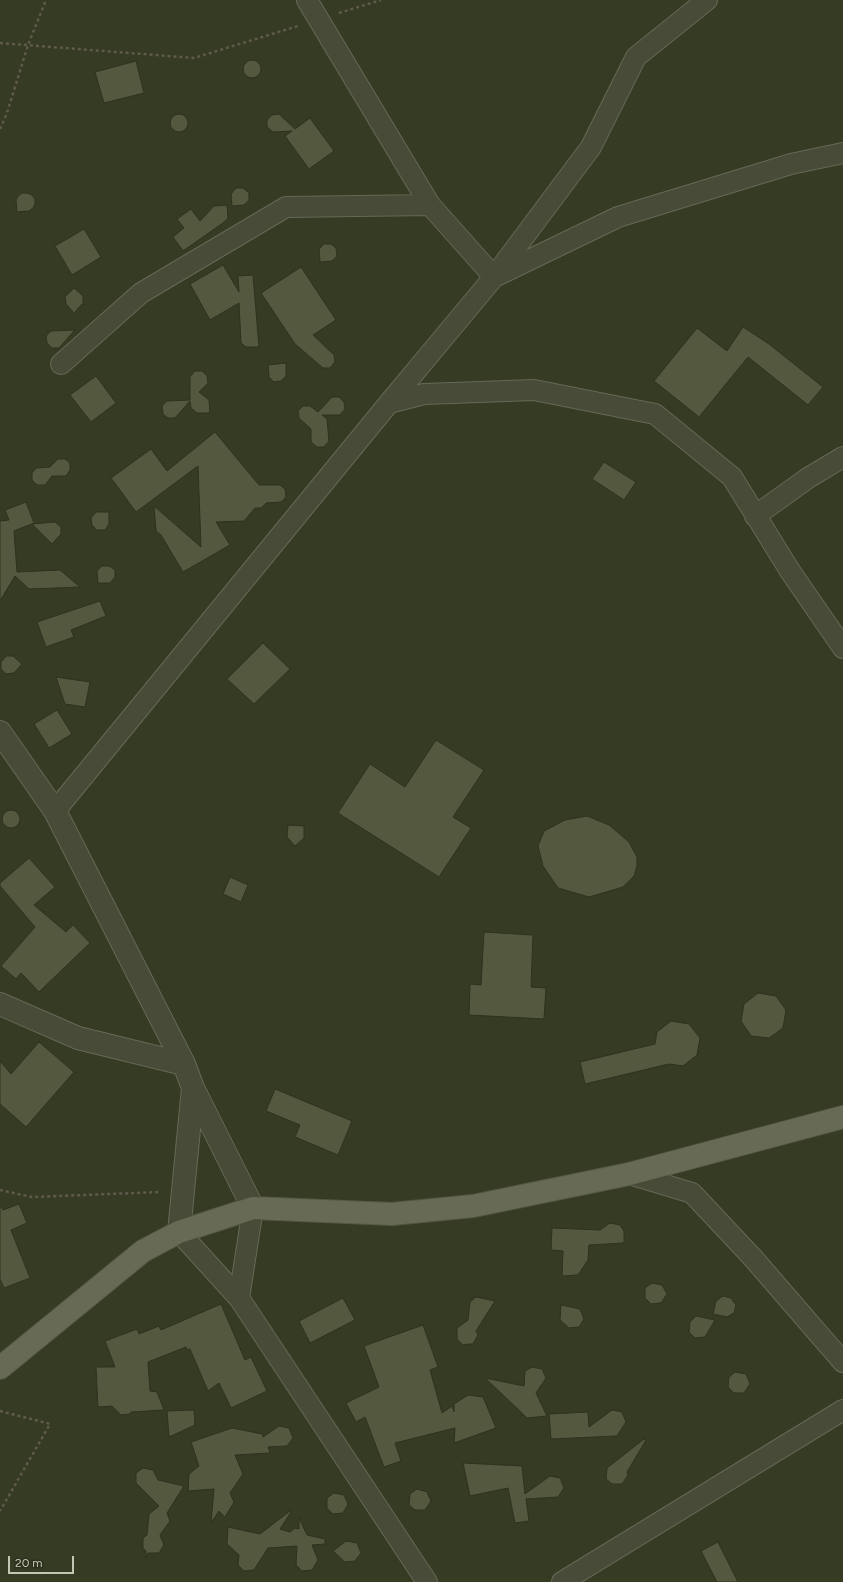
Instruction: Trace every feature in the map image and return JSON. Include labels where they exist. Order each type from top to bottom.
[{"type":"main road","points":[[0,1368],[144,1252],[179,1232],[253,1208],[392,1214],[473,1206],[629,1174],[843,1116]]},
{"type":"street","points":[[307,0],[430,205],[494,277]]},
{"type":"street","points":[[55,811],[494,277],[591,146],[636,57],[707,0]]},
{"type":"street","points":[[494,277],[618,217],[791,164],[843,153]]},
{"type":"street","points":[[61,364],[141,293],[286,207],[430,205]]},
{"type":"street","points":[[389,403],[424,394],[534,390],[655,414],[732,477],[790,571],[843,648]]},
{"type":"street","points":[[756,516],[808,478],[843,457]]},
{"type":"street","points":[[0,732],[55,811],[184,1064],[193,1088],[253,1208],[239,1298]]},
{"type":"street","points":[[0,1004],[78,1038],[184,1064]]},
{"type":"street","points":[[193,1088],[179,1232],[239,1298],[427,1582]]},
{"type":"street","points":[[629,1174],[692,1193],[753,1258],[843,1362]]},
{"type":"street","points":[[562,1582],[843,1410]]},
{"type":"path","points":[[0,129],[7,113],[28,45],[46,0]]},
{"type":"path","points":[[0,43],[194,58],[381,0]]},
{"type":"path","points":[[0,1190],[32,1197],[182,1192]]},
{"type":"path","points":[[0,1411],[50,1424],[0,1511]]},
{"type":"building","points":[[252,60],[258,63],[261,69],[258,75],[252,78],[246,75],[243,69],[246,63]]},
{"type":"building","points":[[136,61],[144,93],[104,103],[95,72]]},
{"type":"building","points":[[179,114],[185,117],[188,123],[185,129],[179,132],[173,129],[170,123],[173,117]]},
{"type":"building","points":[[279,114],[295,129],[310,118],[334,151],[309,169],[285,136],[292,131],[273,132],[267,127],[267,120],[272,115]]},
{"type":"building","points":[[236,188],[243,188],[249,193],[249,200],[244,205],[232,206],[231,194]]},
{"type":"building","points":[[22,193],[32,195],[35,199],[35,204],[29,211],[17,212],[16,200]]},
{"type":"building","points":[[227,205],[228,218],[183,251],[173,237],[184,228],[177,219],[191,209],[200,221],[214,206]]},
{"type":"building","points":[[84,229],[101,257],[72,275],[55,246]]},
{"type":"building","points":[[324,244],[331,244],[336,248],[337,256],[332,261],[320,262],[319,249]]},
{"type":"building","points":[[223,265],[239,292],[238,276],[253,275],[259,347],[246,347],[241,343],[239,303],[210,320],[190,284]]},
{"type":"building","points":[[301,267],[336,320],[313,335],[334,355],[335,362],[330,368],[323,368],[295,344],[261,293]]},
{"type":"building","points":[[74,288],[83,296],[83,303],[74,313],[66,304],[65,297]]},
{"type":"building","points":[[743,327],[769,344],[823,387],[808,405],[748,357],[699,417],[654,381],[697,328],[727,351]]},
{"type":"building","points":[[75,330],[59,348],[52,348],[47,343],[46,336],[51,331]]},
{"type":"building","points":[[286,363],[286,376],[281,381],[274,382],[269,377],[268,365]]},
{"type":"building","points":[[195,371],[202,371],[207,376],[208,383],[199,392],[209,400],[210,413],[197,413],[191,408],[190,401],[175,418],[168,418],[163,414],[162,406],[167,401],[190,400],[190,377]]},
{"type":"building","points":[[96,376],[116,403],[91,422],[70,395]]},
{"type":"building","points":[[332,397],[339,397],[344,402],[345,409],[340,415],[322,415],[327,419],[329,441],[324,447],[317,447],[311,442],[311,429],[299,418],[298,411],[303,406],[310,406],[318,412]]},
{"type":"building","points":[[215,432],[259,485],[280,485],[285,489],[286,497],[281,502],[266,503],[261,508],[255,508],[244,521],[216,522],[230,545],[183,572],[161,535],[156,531],[154,506],[201,547],[198,466],[136,512],[111,478],[151,449],[167,471]]},
{"type":"building","points":[[58,459],[65,459],[70,463],[70,470],[66,476],[52,476],[45,485],[37,485],[32,480],[32,473],[36,468],[50,467]]},
{"type":"building","points":[[604,462],[636,482],[624,500],[592,479]]},
{"type":"building","points":[[26,502],[34,523],[14,531],[17,572],[60,570],[80,587],[29,589],[15,576],[0,601],[0,521],[9,520],[5,510]]},
{"type":"building","points":[[96,512],[109,512],[109,524],[105,530],[97,530],[92,525],[91,518]]},
{"type":"building","points":[[55,522],[61,527],[61,534],[52,544],[32,524]]},
{"type":"building","points":[[102,566],[109,566],[115,570],[115,577],[110,583],[98,583],[97,571]]},
{"type":"building","points":[[100,601],[106,616],[71,630],[74,637],[46,647],[37,622]]},
{"type":"building","points":[[263,643],[290,669],[254,704],[227,679]]},
{"type":"building","points":[[6,656],[13,656],[22,664],[14,673],[6,674],[1,669],[1,662]]},
{"type":"building","points":[[56,677],[90,682],[85,707],[65,704]]},
{"type":"building","points":[[57,710],[72,734],[49,748],[34,724]]},
{"type":"building","points":[[436,740],[484,770],[453,817],[471,828],[439,877],[338,813],[370,764],[405,787]]},
{"type":"building","points":[[11,810],[17,813],[20,819],[17,825],[11,828],[5,825],[2,819],[5,813]]},
{"type":"building","points":[[587,816],[609,825],[629,842],[637,857],[637,866],[634,876],[623,887],[589,897],[558,888],[543,866],[538,846],[544,831],[565,820]]},
{"type":"building","points":[[288,825],[304,826],[304,838],[295,846],[287,837]]},
{"type":"building","points":[[29,858],[55,887],[34,905],[66,932],[73,925],[90,943],[39,992],[21,973],[16,979],[1,966],[35,927],[0,886],[0,883]]},
{"type":"building","points":[[230,877],[248,885],[241,902],[223,894]]},
{"type":"building","points":[[484,932],[533,935],[531,987],[546,988],[544,1019],[469,1015],[470,984],[481,985]]},
{"type":"building","points":[[758,993],[776,996],[786,1010],[783,1028],[769,1038],[751,1036],[741,1021],[744,1004]]},
{"type":"building","points":[[671,1021],[689,1024],[700,1038],[697,1055],[683,1066],[669,1064],[585,1084],[580,1062],[655,1044],[657,1032]]},
{"type":"building","points":[[39,1042],[74,1072],[26,1127],[0,1104],[0,1061],[11,1074]]},
{"type":"building","points":[[275,1089],[352,1121],[338,1155],[295,1137],[300,1125],[266,1111]]},
{"type":"building","points":[[19,1204],[27,1223],[11,1230],[30,1278],[4,1288],[0,1279],[0,1205],[3,1210]]},
{"type":"building","points":[[610,1223],[620,1225],[624,1231],[624,1243],[589,1245],[588,1260],[578,1275],[562,1276],[563,1251],[551,1250],[552,1228],[600,1230]]},
{"type":"building","points":[[652,1283],[662,1285],[667,1294],[661,1303],[651,1304],[645,1298],[645,1288]]},
{"type":"building","points":[[723,1296],[731,1298],[736,1305],[734,1313],[727,1317],[713,1314],[716,1301]]},
{"type":"building","points":[[476,1297],[495,1301],[476,1331],[478,1335],[473,1344],[468,1344],[467,1346],[467,1344],[463,1345],[457,1339],[457,1328],[468,1320],[470,1302]]},
{"type":"building","points":[[343,1298],[355,1320],[310,1343],[299,1321]]},
{"type":"building","points":[[221,1304],[245,1360],[251,1357],[267,1391],[231,1408],[219,1383],[208,1391],[190,1349],[187,1350],[186,1347],[148,1362],[150,1391],[157,1392],[164,1410],[131,1412],[130,1414],[121,1415],[112,1406],[98,1407],[96,1367],[115,1367],[105,1341],[137,1329],[139,1334],[159,1326],[161,1330]]},
{"type":"building","points":[[561,1305],[580,1309],[584,1319],[579,1327],[569,1328],[560,1320]]},
{"type":"building","points":[[696,1316],[715,1320],[705,1337],[695,1338],[689,1332],[690,1322]]},
{"type":"building","points":[[423,1325],[438,1367],[430,1370],[442,1413],[452,1406],[454,1412],[454,1404],[468,1395],[483,1397],[496,1428],[454,1443],[455,1428],[395,1443],[401,1461],[384,1467],[365,1417],[356,1422],[346,1403],[379,1387],[364,1346]]},
{"type":"building","points":[[532,1367],[542,1369],[546,1378],[536,1393],[547,1416],[527,1418],[523,1414],[522,1416],[522,1413],[485,1378],[524,1386],[525,1371]]},
{"type":"building","points":[[735,1372],[746,1374],[750,1384],[744,1393],[734,1393],[728,1387],[729,1377]]},
{"type":"building","points":[[194,1410],[195,1425],[169,1437],[167,1411]]},
{"type":"building","points":[[612,1410],[622,1412],[626,1422],[617,1436],[551,1439],[549,1414],[588,1412],[589,1427]]},
{"type":"building","points":[[279,1426],[289,1428],[293,1438],[287,1446],[268,1447],[270,1453],[235,1455],[243,1474],[230,1493],[234,1502],[225,1517],[219,1511],[211,1523],[214,1489],[188,1491],[189,1474],[199,1466],[191,1442],[232,1428],[262,1434],[263,1437]]},
{"type":"building","points":[[644,1439],[646,1440],[627,1472],[628,1475],[622,1484],[612,1484],[606,1479],[607,1468]]},
{"type":"building","points":[[463,1463],[522,1466],[525,1494],[550,1476],[560,1478],[564,1488],[558,1497],[526,1499],[529,1521],[515,1523],[508,1488],[470,1496]]},
{"type":"building","points":[[143,1468],[153,1470],[158,1480],[184,1486],[167,1513],[170,1521],[160,1535],[164,1545],[159,1553],[148,1553],[146,1558],[146,1551],[143,1548],[143,1538],[147,1535],[149,1514],[159,1506],[136,1483],[136,1473]]},
{"type":"building","points":[[417,1489],[427,1492],[431,1501],[425,1510],[415,1510],[409,1505],[410,1494]]},
{"type":"building","points":[[334,1493],[344,1495],[348,1504],[343,1513],[333,1514],[327,1508],[327,1498]]},
{"type":"building","points":[[290,1511],[291,1512],[280,1529],[290,1532],[295,1528],[299,1529],[299,1518],[307,1535],[325,1539],[325,1544],[312,1545],[318,1560],[312,1570],[302,1571],[296,1565],[297,1546],[268,1548],[254,1570],[244,1571],[238,1565],[239,1555],[227,1544],[228,1527],[260,1534]]},
{"type":"building","points":[[346,1541],[357,1543],[361,1553],[355,1561],[345,1562],[333,1551]]},
{"type":"building","points":[[718,1542],[738,1582],[717,1582],[701,1551]]}]
